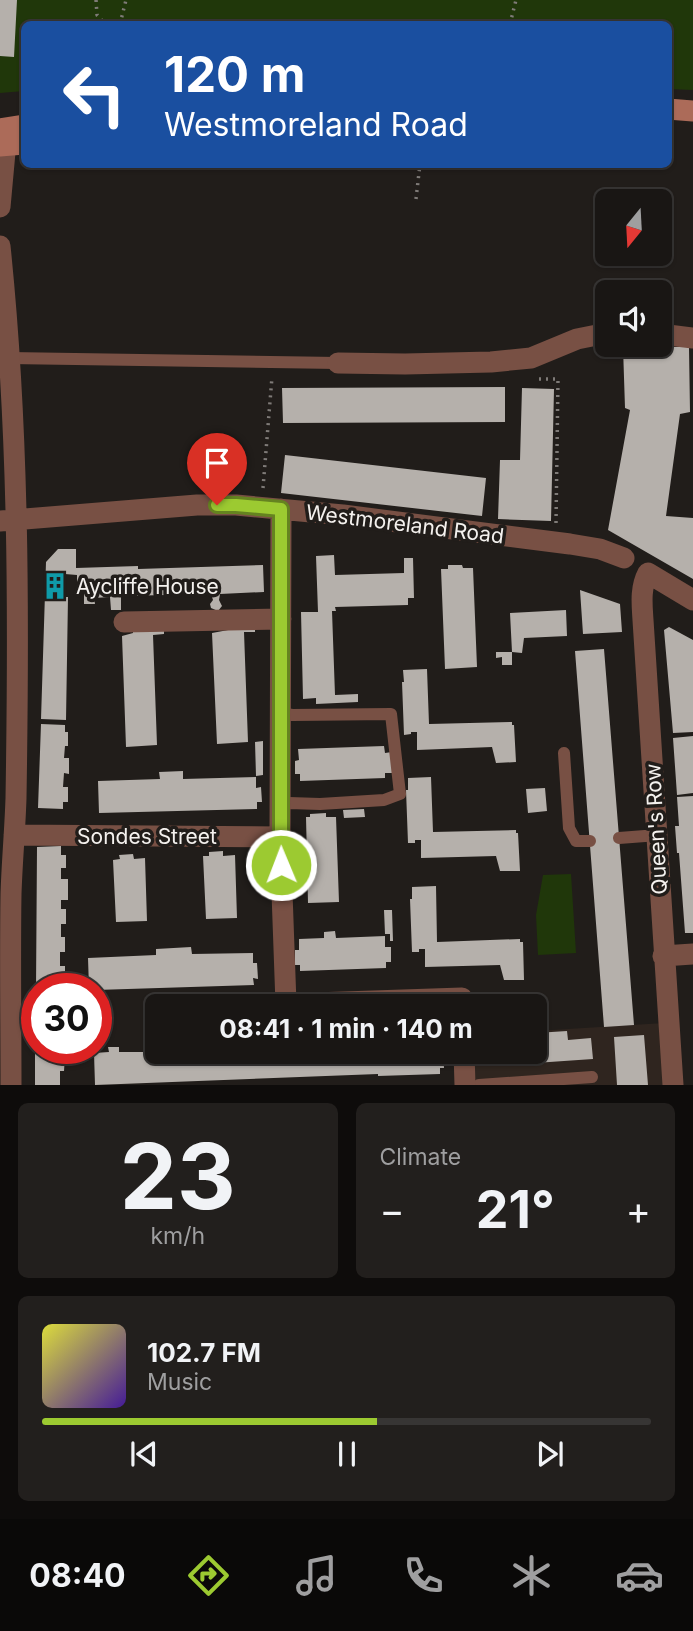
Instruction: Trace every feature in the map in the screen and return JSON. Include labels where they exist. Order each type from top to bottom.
[{"type":"main road","points":[[672,109],[693,111]]},
{"type":"street","points":[[0,207],[10,136]]},
{"type":"street","points":[[0,246],[9,358],[9,520],[18,578],[14,835],[5,953],[10,1085]]},
{"type":"street","points":[[338,363],[491,362],[531,359],[577,339],[595,335]]},
{"type":"street","points":[[672,335],[693,338]]},
{"type":"street","name":"Westmoreland Road","points":[[9,520],[197,505],[236,505],[342,515],[600,549],[624,558]]},
{"type":"street","points":[[271,508],[281,619],[280,837],[286,994]]},
{"type":"street","name":"Queen's Row","points":[[673,1085],[643,620],[644,581],[648,573],[693,600]]},
{"type":"street","points":[[124,622],[281,619]]},
{"type":"street","name":"Sondes Street","points":[[14,835],[280,837]]},
{"type":"street","points":[[663,956],[693,954]]},
{"type":"street","points":[[464,1064],[465,1085]]},
{"type":"lane","points":[[9,358],[338,363]]},
{"type":"lane","points":[[281,713],[391,714],[400,794],[384,800],[281,804]]},
{"type":"lane","points":[[564,753],[569,828],[576,841],[590,841]]},
{"type":"lane","points":[[619,838],[657,835]]},
{"type":"lane","points":[[479,1085],[592,1077]]},
{"type":"path","points":[[96,0],[97,15],[103,21]]},
{"type":"path","points":[[121,21],[126,0]]},
{"type":"path","points":[[511,21],[516,0]]},
{"type":"path","points":[[416,200],[420,168]]},
{"type":"path","points":[[271,508],[272,377]]},
{"type":"path","points":[[531,379],[558,379],[556,543]]},
{"type":"shaded area","points":[[664,1023],[668,1085],[470,1085],[469,1064],[547,1064],[547,1030]]},
{"type":"green space","points":[[0,0],[693,0],[693,90],[672,89],[672,21],[21,21],[21,91],[0,93]]},
{"type":"green space","points":[[571,874],[576,953],[538,955],[536,915],[543,875]]},
{"type":"building","points":[[0,0],[17,0],[14,57],[0,56]]},
{"type":"building","points":[[672,347],[689,347],[690,412],[680,414],[666,516],[693,518],[693,579],[608,530],[630,410],[625,408],[623,357],[672,357]]},
{"type":"building","points":[[505,387],[505,422],[283,423],[282,388]]},
{"type":"building","points":[[522,388],[554,389],[551,521],[498,519],[500,460],[520,460]]},
{"type":"building","points":[[285,455],[486,478],[482,516],[281,493]]},
{"type":"building","points":[[58,549],[76,549],[76,568],[263,565],[264,592],[220,594],[222,606],[218,611],[211,608],[211,594],[121,596],[121,610],[111,610],[110,597],[94,598],[95,604],[84,604],[84,592],[77,593],[77,575],[65,574],[65,597],[68,597],[66,720],[41,719],[46,562]]},
{"type":"building","points":[[334,555],[335,575],[404,573],[404,558],[413,558],[414,598],[408,598],[408,605],[335,607],[336,611],[332,611],[335,695],[358,694],[358,702],[316,704],[316,698],[303,699],[301,612],[318,612],[316,556]]},
{"type":"building","points":[[448,565],[473,568],[477,667],[445,669],[441,569],[448,569]]},
{"type":"building","points":[[580,590],[620,604],[622,632],[583,634]]},
{"type":"building","points":[[566,610],[567,636],[524,638],[522,653],[512,652],[510,613]]},
{"type":"building","points":[[255,625],[255,632],[244,632],[248,742],[217,744],[212,633]]},
{"type":"building","points":[[669,627],[693,640],[693,732],[673,733],[664,630]]},
{"type":"building","points":[[164,628],[164,634],[153,635],[157,745],[126,747],[122,636],[133,633],[133,629]]},
{"type":"building","points":[[604,649],[634,1025],[604,1027],[575,651]]},
{"type":"building","points":[[496,652],[512,652],[512,665],[502,665],[502,657],[496,658]]},
{"type":"building","points":[[427,669],[429,724],[512,722],[516,762],[496,763],[492,747],[417,750],[417,732],[404,735],[403,670]]},
{"type":"building","points":[[41,724],[65,725],[65,732],[68,732],[68,746],[65,746],[64,758],[69,758],[69,774],[64,773],[63,787],[68,787],[68,802],[63,802],[63,809],[38,808]]},
{"type":"building","points":[[693,736],[693,793],[677,795],[673,738]]},
{"type":"building","points":[[263,741],[263,775],[256,776],[255,742]]},
{"type":"building","points":[[384,746],[385,753],[392,752],[393,773],[385,773],[385,778],[300,781],[300,774],[295,774],[295,761],[299,760],[298,749]]},
{"type":"building","points":[[183,771],[183,779],[256,777],[256,788],[261,787],[262,802],[257,802],[257,809],[99,813],[98,781],[160,779],[159,772]]},
{"type":"building","points":[[431,777],[433,832],[516,830],[520,871],[500,871],[496,856],[421,858],[421,840],[408,843],[406,790],[408,778]]},
{"type":"building","points":[[545,788],[547,811],[528,813],[526,789]]},
{"type":"building","points":[[693,796],[693,933],[685,933],[675,826],[679,826],[677,797]]},
{"type":"building","points":[[364,809],[365,817],[344,818],[343,810]]},
{"type":"building","points":[[326,813],[326,817],[336,817],[339,902],[308,903],[306,817],[310,817],[310,814]]},
{"type":"building","points":[[61,846],[61,855],[66,855],[66,868],[61,868],[61,879],[68,879],[68,900],[61,900],[61,909],[66,909],[66,924],[61,924],[61,937],[65,937],[65,952],[60,952],[60,966],[65,966],[65,973],[36,973],[37,847]]},
{"type":"building","points":[[223,851],[223,856],[235,855],[237,918],[206,919],[203,856],[209,856],[209,852]]},
{"type":"building","points":[[133,854],[134,859],[145,858],[147,921],[116,922],[113,860],[120,859],[119,855]]},
{"type":"building","points":[[436,886],[437,942],[520,939],[520,942],[523,942],[524,980],[504,980],[500,965],[425,967],[425,949],[412,952],[410,899],[412,887]]},
{"type":"building","points":[[384,910],[392,910],[393,941],[390,941],[390,934],[385,934]]},
{"type":"building","points":[[335,931],[336,938],[385,936],[385,947],[391,947],[391,962],[386,962],[386,968],[300,971],[300,965],[295,965],[295,950],[299,950],[299,939],[324,938],[324,932]]},
{"type":"building","points":[[191,947],[192,954],[253,953],[258,979],[253,978],[254,985],[112,989],[112,973],[88,973],[88,958],[156,955],[156,949]]},
{"type":"building","points":[[567,1031],[568,1040],[591,1038],[593,1059],[547,1062],[547,1032]]},
{"type":"building","points":[[644,1035],[648,1085],[617,1085],[614,1037]]},
{"type":"building","points":[[112,1047],[119,1047],[119,1052],[145,1052],[145,1064],[444,1064],[444,1068],[440,1068],[440,1074],[95,1085],[94,1064],[112,1064]]},
{"type":"building","points":[[35,1064],[64,1064],[64,1071],[60,1071],[60,1085],[35,1085]]},
{"type":"building","points":[[475,1064],[517,1064],[475,1066]]},
{"type":"place","name":"Aycliffe House","points":[[55,586]]},
{"type":"route","points":[[217,505],[281,509],[281,865]]}]
